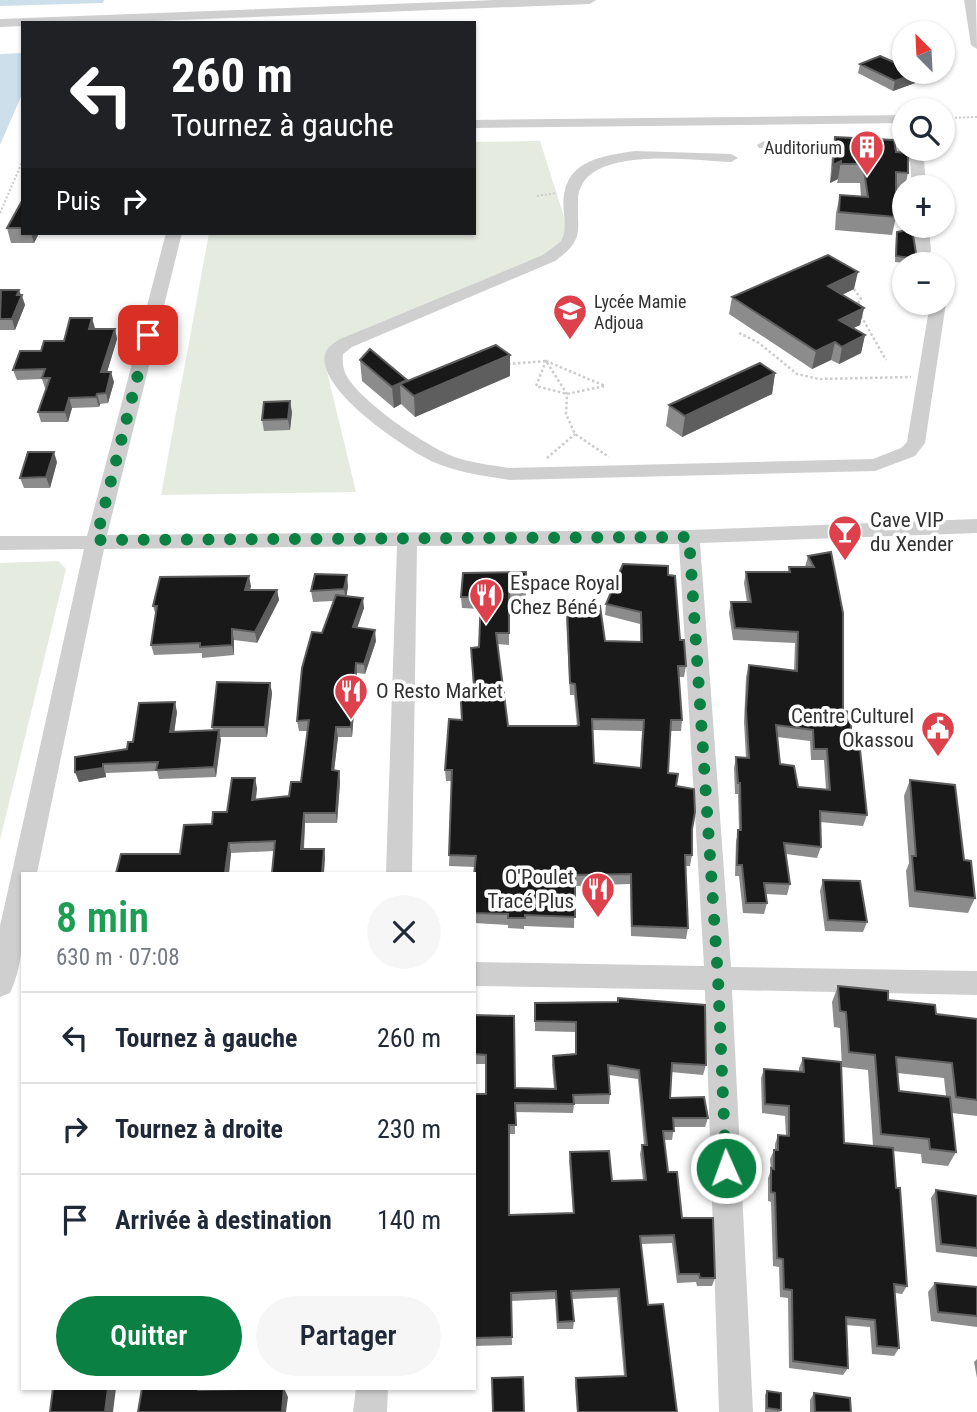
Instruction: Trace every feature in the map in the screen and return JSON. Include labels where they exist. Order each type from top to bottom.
[{"type":"street","points":[[221,18],[225,0]]},
{"type":"street","points":[[88,21],[221,18],[590,0]]},
{"type":"street","points":[[970,0],[977,45]]},
{"type":"street","points":[[0,23],[21,23]]},
{"type":"street","points":[[476,124],[892,119]]},
{"type":"street","points":[[764,145],[810,145],[904,152],[913,155],[917,160],[918,175]]},
{"type":"street","points":[[731,158],[630,155],[604,160],[580,170],[572,183],[569,197],[573,235],[566,247],[549,258],[346,343],[334,352],[332,363],[338,379],[395,434],[432,456],[471,469],[510,474],[875,465],[908,453],[916,443],[936,315]]},
{"type":"street","points":[[24,872],[96,540],[173,235]]},
{"type":"street","points":[[0,542],[689,537],[977,526]]},
{"type":"street","points":[[689,537],[718,978],[736,1412]]},
{"type":"street","points":[[399,872],[407,540]]},
{"type":"street","points":[[6,980],[21,892]]},
{"type":"street","points":[[476,974],[977,983]]},
{"type":"street","points":[[370,1412],[372,1390]]},
{"type":"path","points":[[955,118],[977,117]]},
{"type":"path","points":[[0,213],[21,165]]},
{"type":"path","points":[[854,289],[861,299],[856,305],[886,360]]},
{"type":"path","points":[[739,333],[759,343],[797,374],[819,380],[927,376]]},
{"type":"path","points":[[547,361],[567,394],[566,414],[575,434],[631,471]]},
{"type":"path","points":[[501,365],[547,361],[605,386],[567,394],[536,386],[547,361]]},
{"type":"path","points":[[529,473],[575,434]]},
{"type":"shaded area","points":[[540,141],[567,226],[565,236],[544,255],[364,329],[326,352],[325,363],[356,492],[161,495],[209,235],[476,235],[476,142]]},
{"type":"shaded area","points":[[58,561],[66,569],[0,840],[0,563]]},
{"type":"water","points":[[0,0],[104,0],[103,3],[0,6]]},
{"type":"water","points":[[21,53],[21,97],[0,145],[0,54]]},
{"type":"building","points":[[880,56],[892,61],[892,80],[860,64]]},
{"type":"building","points":[[835,137],[892,140],[892,161],[908,161],[908,173],[896,172],[896,175],[892,175],[892,217],[839,212],[840,195],[868,197],[863,164],[841,164],[841,161],[833,165]]},
{"type":"building","points":[[21,203],[21,228],[7,228]]},
{"type":"building","points":[[897,238],[914,238],[916,252],[896,252]]},
{"type":"building","points":[[828,255],[858,272],[828,286],[864,308],[839,320],[865,335],[842,347],[835,342],[816,351],[732,297]]},
{"type":"building","points":[[1,290],[19,290],[17,295],[22,295],[12,319],[0,319]]},
{"type":"building","points":[[70,318],[92,318],[89,329],[115,329],[101,372],[111,372],[106,393],[97,394],[96,397],[69,398],[65,412],[38,412],[50,378],[42,378],[45,369],[13,370],[20,351],[41,351],[44,341],[64,341]]},
{"type":"building","points":[[496,345],[510,355],[414,396],[400,384]]},
{"type":"building","points":[[370,349],[407,380],[392,387],[360,360]]},
{"type":"building","points":[[760,363],[775,373],[685,416],[669,405]]},
{"type":"building","points":[[290,401],[288,419],[262,420],[264,402]]},
{"type":"building","points":[[28,452],[54,452],[46,477],[20,478]]},
{"type":"building","points":[[831,552],[843,613],[843,711],[851,712],[851,739],[859,740],[867,815],[820,811],[821,847],[784,843],[790,884],[764,883],[767,903],[746,903],[742,865],[737,865],[738,830],[741,830],[740,783],[736,757],[749,758],[746,710],[749,665],[797,671],[798,632],[735,628],[731,602],[751,602],[746,572],[790,572],[789,567],[814,567],[808,556]],"holes":[[[776,725],[813,730],[814,749],[827,749],[830,790],[798,787],[794,766],[780,764]]]},
{"type":"building","points":[[623,564],[668,566],[668,575],[675,576],[680,640],[684,640],[686,666],[678,666],[682,720],[671,720],[668,773],[678,774],[676,786],[694,789],[692,855],[685,855],[688,928],[632,926],[631,874],[575,875],[575,917],[525,915],[525,918],[508,918],[508,914],[476,913],[476,856],[449,855],[452,770],[445,770],[449,719],[462,720],[460,686],[474,685],[471,648],[479,647],[481,597],[461,597],[463,573],[526,572],[526,590],[509,590],[509,633],[496,633],[508,726],[579,725],[575,684],[570,683],[567,606],[600,606],[605,641],[642,642],[641,612],[606,604]],"holes":[[[592,719],[644,720],[641,768],[594,763]]]},
{"type":"building","points":[[315,574],[347,575],[344,589],[311,591]]},
{"type":"building","points":[[249,576],[245,590],[277,590],[255,632],[232,629],[232,645],[151,645],[157,606],[153,606],[160,577]]},
{"type":"building","points":[[336,595],[363,598],[353,627],[375,630],[364,664],[356,663],[351,727],[336,727],[332,770],[339,771],[336,813],[304,813],[301,849],[324,849],[322,872],[272,872],[275,841],[229,843],[225,872],[116,872],[121,854],[180,854],[184,825],[212,824],[213,812],[227,812],[232,778],[255,778],[252,800],[289,796],[291,782],[301,782],[309,720],[297,721],[302,668],[312,632],[322,633]]},
{"type":"building","points":[[217,682],[270,683],[265,727],[212,727]]},
{"type":"building","points":[[175,702],[170,732],[219,730],[214,767],[156,770],[158,762],[103,764],[103,768],[75,772],[75,757],[127,749],[128,742],[133,742],[139,703]]},
{"type":"building","points":[[910,780],[955,785],[964,860],[971,861],[975,898],[915,891],[912,856],[916,856]]},
{"type":"building","points":[[823,880],[860,881],[867,922],[828,920]]},
{"type":"building","points":[[838,986],[888,991],[888,1000],[935,1005],[936,1014],[977,1019],[977,1100],[956,1097],[952,1063],[896,1057],[899,1091],[950,1097],[956,1152],[930,1149],[929,1139],[881,1134],[875,1055],[849,1052],[846,1012],[840,1011]]},
{"type":"building","points":[[618,998],[705,1005],[706,1065],[672,1063],[670,1098],[704,1097],[708,1118],[673,1118],[674,1131],[663,1131],[668,1172],[677,1172],[682,1218],[713,1218],[715,1278],[700,1278],[699,1274],[679,1274],[674,1235],[640,1236],[648,1305],[663,1304],[677,1412],[578,1412],[576,1378],[626,1376],[619,1289],[571,1291],[574,1321],[558,1322],[556,1291],[511,1293],[512,1337],[476,1338],[476,1094],[486,1094],[486,1055],[476,1054],[476,1015],[514,1016],[515,1088],[556,1089],[553,1056],[576,1054],[576,1022],[535,1021],[535,1003],[618,1002]],"holes":[[[608,1065],[639,1070],[647,1145],[642,1145],[646,1180],[612,1181],[609,1151],[570,1152],[574,1213],[509,1215],[509,1125],[516,1125],[515,1103],[574,1104],[573,1095],[610,1094]]]},
{"type":"building","points":[[803,1058],[841,1062],[844,1143],[893,1148],[896,1188],[900,1188],[907,1286],[894,1284],[899,1348],[877,1346],[875,1320],[846,1317],[848,1368],[793,1361],[792,1290],[784,1289],[783,1259],[777,1258],[775,1193],[771,1192],[771,1168],[774,1169],[774,1150],[778,1150],[778,1135],[789,1136],[789,1106],[765,1104],[764,1069],[804,1072]]},
{"type":"building","points":[[936,1190],[977,1196],[977,1248],[941,1244]]},
{"type":"building","points":[[935,1283],[977,1287],[977,1316],[938,1312]]},
{"type":"building","points":[[523,1377],[524,1412],[493,1412],[492,1378]]},
{"type":"building","points":[[53,1390],[108,1390],[105,1412],[50,1412]]},
{"type":"building","points":[[142,1390],[284,1390],[282,1412],[138,1412]]},
{"type":"building","points":[[767,1391],[781,1393],[781,1410],[767,1408]]},
{"type":"building","points":[[814,1393],[850,1398],[851,1412],[815,1412]]},
{"type":"place","name":"Auditorium","points":[[867,177]]},
{"type":"place","name":"Lycée Mamie Adjoua","points":[[570,341]]},
{"type":"place","name":"Cave VIP du Xender","points":[[845,562]]},
{"type":"place","name":"Espace Royal Chez Béné","points":[[486,625]]},
{"type":"place","name":"O Resto Market","points":[[351,721]]},
{"type":"place","name":"Centre Culturel Okassou","points":[[938,758]]},
{"type":"place","name":"O'Poulet Tracé Plus","points":[[598,919]]},
{"type":"route","points":[[148,335],[96,540],[689,537],[718,978],[726,1168]]}]
